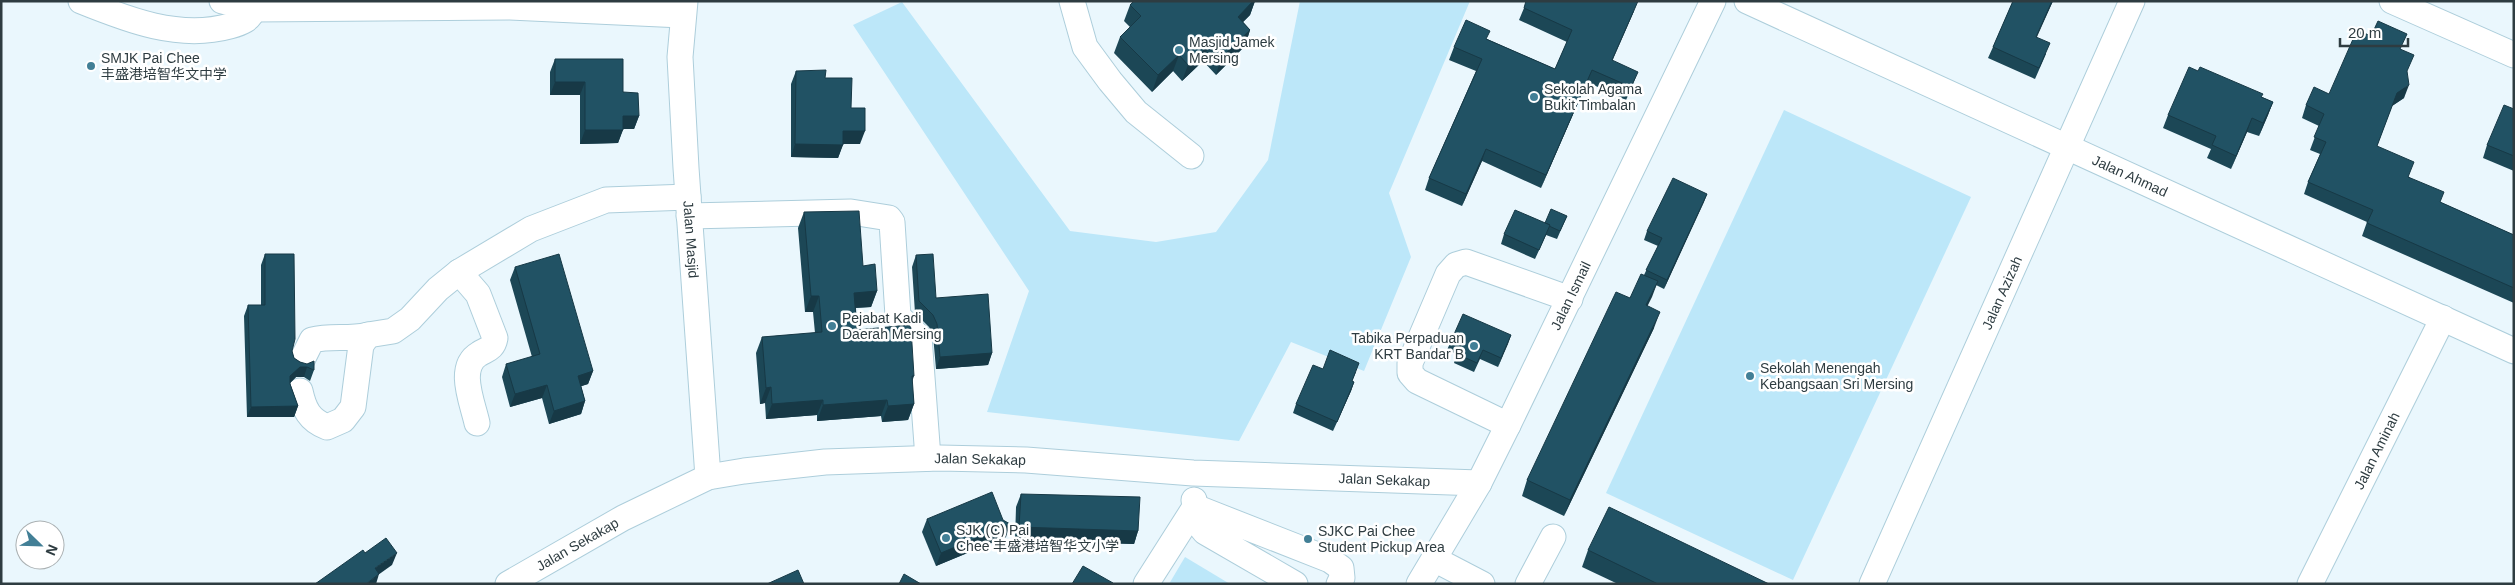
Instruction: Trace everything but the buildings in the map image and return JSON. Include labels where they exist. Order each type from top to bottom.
[{"type":"street","points":[[81,1],[121,17],[184,31],[218,30],[235,25],[247,20],[253,9]]},
{"type":"street","points":[[222,1],[253,9],[509,4],[683,8]]},
{"type":"street","points":[[1072,1],[1086,47],[1110,81],[1136,112],[1191,156]]},
{"type":"street","name":"Jalan Ismail","points":[[1419,584],[1479,483],[1570,299],[1713,1]]},
{"type":"street","name":"Jalan Ahmad","points":[[1746,1],[2514,350]]},
{"type":"street","name":"Jalan Azizah","points":[[1872,584],[2132,1]]},
{"type":"street","points":[[2392,1],[2514,55]]},
{"type":"street","name":"Jalan Masjid","points":[[683,8],[680,57],[688,207],[708,477]]},
{"type":"street","points":[[302,360],[312,340],[323,337],[354,338],[392,331],[410,319],[438,289],[459,272],[531,229],[606,200],[688,207],[851,212],[889,218],[892,222],[898,316],[919,337],[928,458]]},
{"type":"street","points":[[1508,425],[1416,381],[1410,373],[1410,363],[1448,274],[1456,265],[1466,262],[1570,299]]},
{"type":"street","points":[[459,272],[478,294],[495,338],[490,348],[470,361],[466,370],[477,423]]},
{"type":"street","name":"Jalan Aminah","points":[[2310,584],[2443,318]]},
{"type":"street","points":[[300,391],[304,410],[316,423],[327,427],[343,420],[353,407],[360,345],[368,336]]},
{"type":"street","name":"Jalan Sekakap","points":[[508,584],[623,518],[708,477],[825,462],[928,458],[1026,460],[1193,473],[1479,483]]},
{"type":"street","points":[[1193,473],[1196,520],[1205,532],[1295,584]]},
{"type":"street","points":[[1146,584],[1195,506]]},
{"type":"street","points":[[1195,506],[1330,560],[1341,568],[1342,578],[1339,584]]},
{"type":"street","points":[[1528,584],[1553,537]]},
{"type":"street","points":[[1434,559],[1482,584]]},
{"type":"shaded area","points":[[1300,1],[1470,1],[1389,193],[1411,257],[1364,371],[1291,342],[1239,441],[987,412],[1029,291],[853,25],[902,2],[1070,231],[1156,242],[1216,232],[1268,160]]},
{"type":"shaded area","points":[[1784,110],[1971,197],[1793,580],[1606,493]]},
{"type":"shaded area","points":[[1185,557],[1230,584],[1169,584]]},
{"type":"place","name":"Masjid Jamek Mersing","points":[[1179,50]]},
{"type":"place","name":"SMJK Pai Chee 丰盛港培智华文中学","points":[[91,66]]},
{"type":"place","name":"Sekolah Agama Bukit Timbalan","points":[[1534,97]]},
{"type":"place","name":"Pejabat Kadi Daerah Mersing","points":[[832,326]]},
{"type":"place","name":"Tabika Perpaduan KRT Bandar B","points":[[1474,346]]},
{"type":"place","name":"Sekolah Menengah Kebangsaan Sri Mersing","points":[[1750,376]]},
{"type":"place","name":"SJK (C) Pai Chee 丰盛港培智华文小学","points":[[946,538]]},
{"type":"place","name":"SJKC Pai Chee Student Pickup Area","points":[[1308,539]]}]
